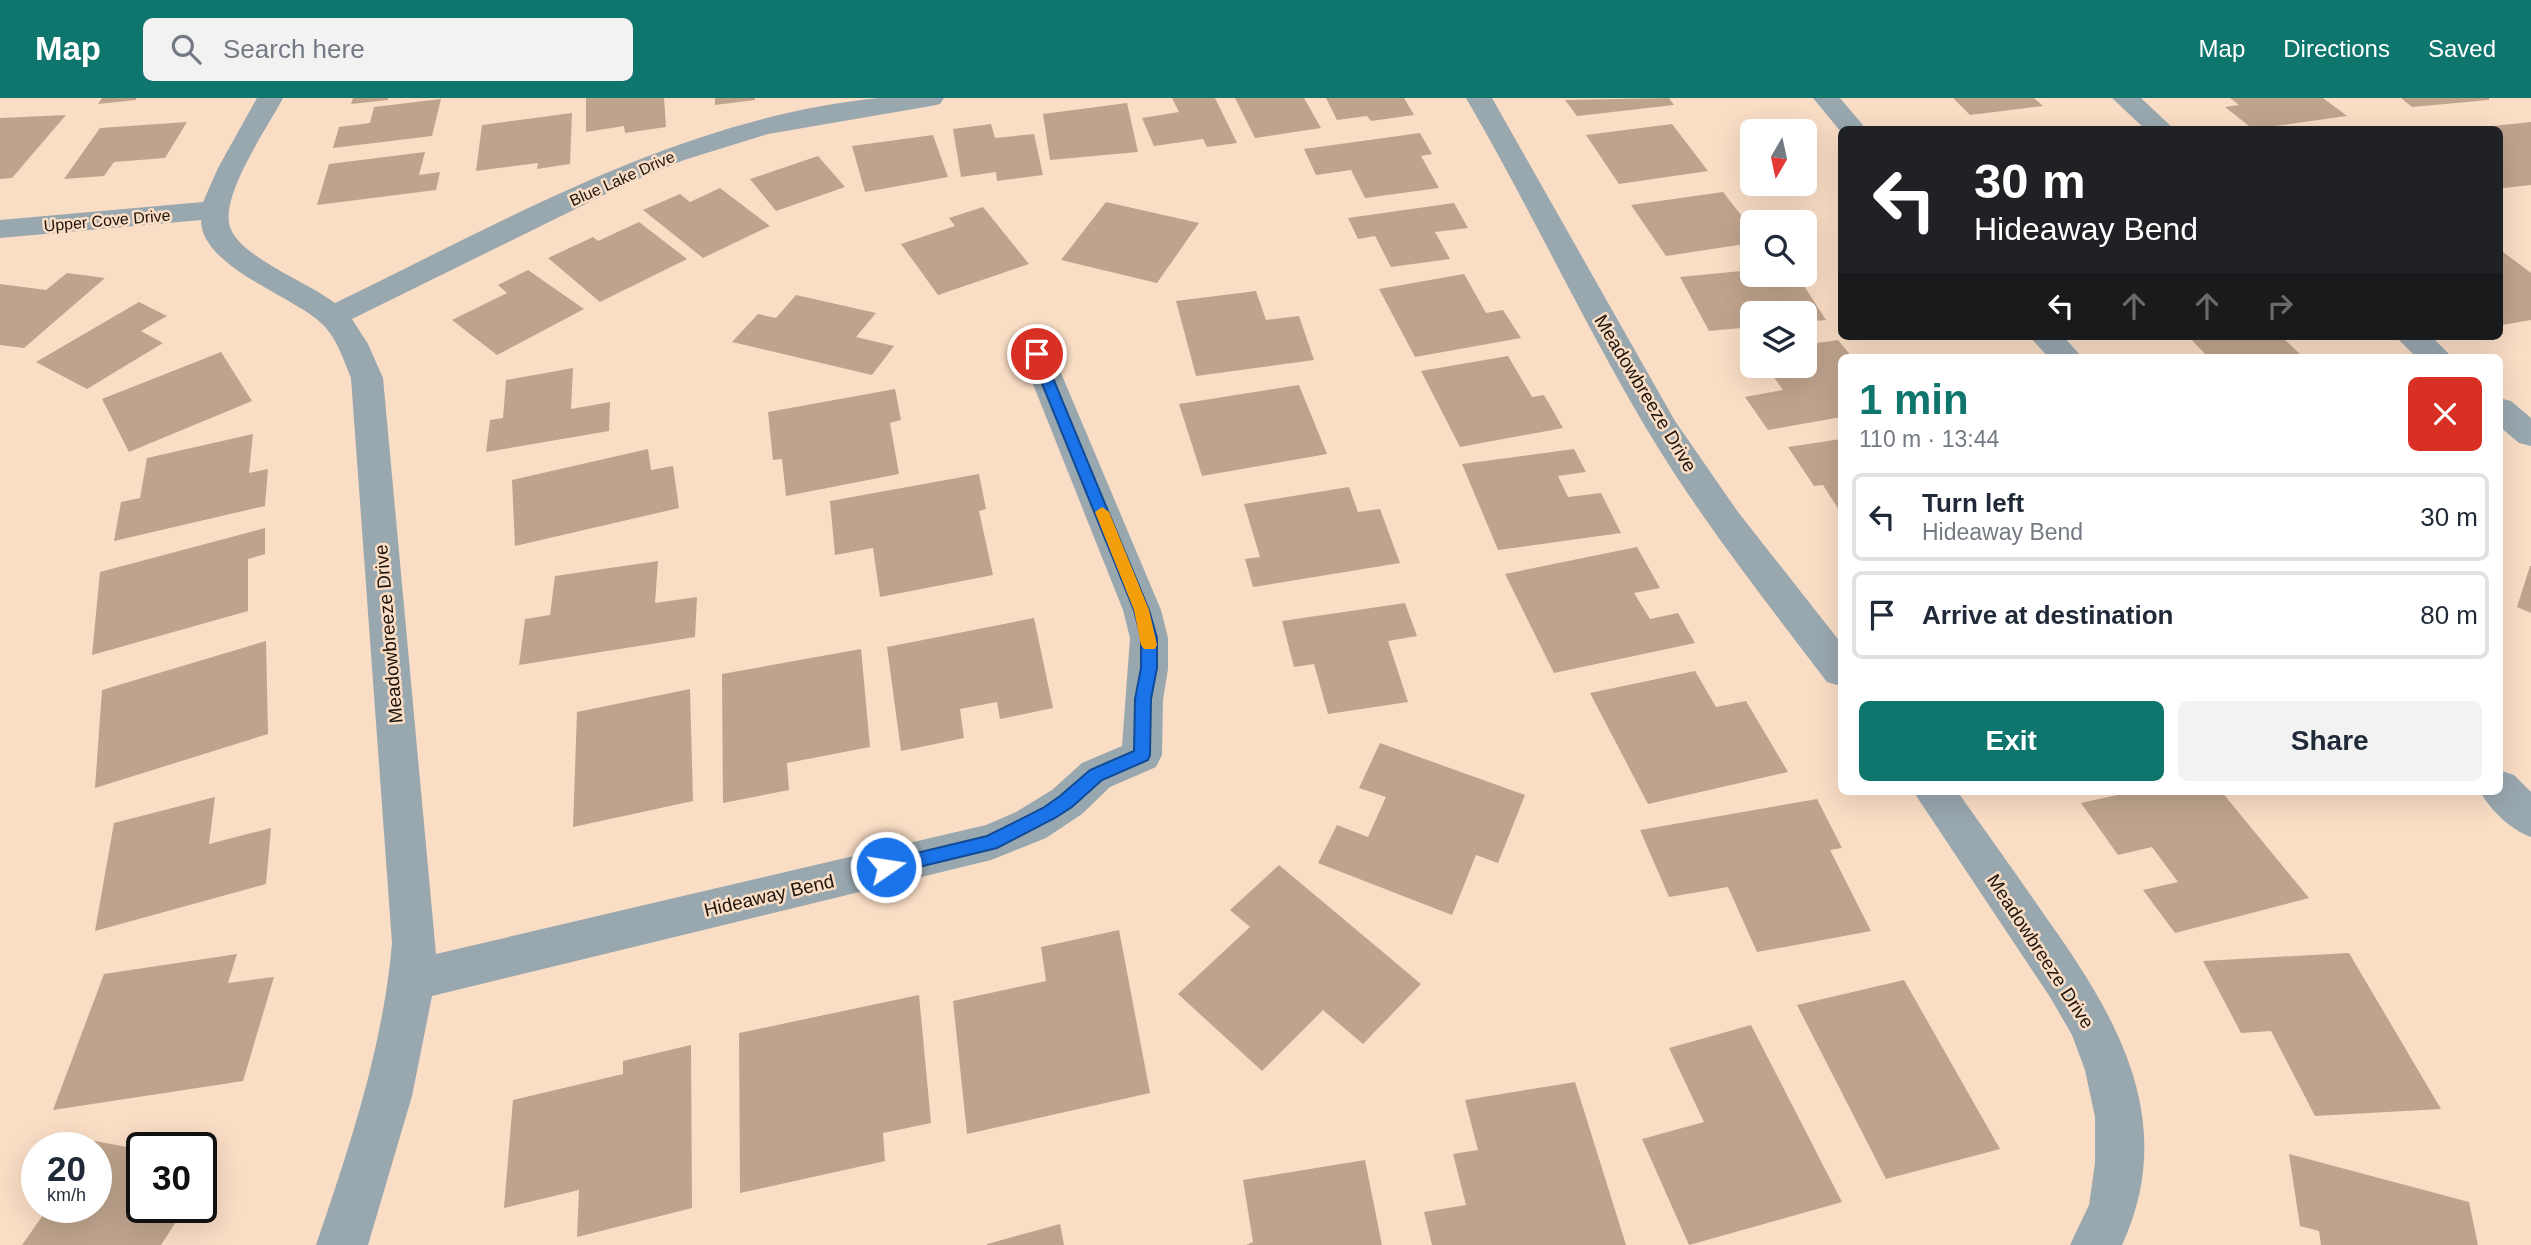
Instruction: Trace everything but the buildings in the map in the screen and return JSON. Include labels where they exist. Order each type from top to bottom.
[{"type":"street","points":[[214,210],[270,98]]},
{"type":"street","name":"Blue Lake Drive","points":[[332,316],[616,178],[674,154],[763,127],[823,114],[931,98]]},
{"type":"street","name":"Meadowbreeze Drive","points":[[1479,98],[1663,429],[1732,531],[1838,667]]},
{"type":"street","points":[[1826,98],[1850,126]]},
{"type":"street","points":[[2125,98],[2157,126]]},
{"type":"street","name":"Upper Cove Drive","points":[[0,229],[214,210]]},
{"type":"street","name":"Meadowbreeze Drive","points":[[214,210],[214,225],[219,239],[230,252],[314,302],[332,316],[354,345],[367,378],[413,929],[413,980],[396,1077],[342,1245]]},
{"type":"street","points":[[2049,340],[2063,354]]},
{"type":"street","points":[[2416,340],[2432,354]]},
{"type":"street","name":"Hideaway Bend","points":[[413,980],[991,842],[1040,819],[1066,802],[1096,775],[1142,755],[1143,699],[1149,668],[1149,638],[1142,610],[1037,354]]},
{"type":"street","points":[[2503,412],[2531,435]]},
{"type":"street","points":[[2503,791],[2531,819]]},
{"type":"street","name":"Meadowbreeze Drive","points":[[1937,795],[2066,982],[2091,1024],[2109,1070],[2119,1117],[2120,1163],[2113,1209],[2096,1245]]},
{"type":"slow traffic","points":[[1102,512],[1142,610],[1149,645]]},
{"type":"route","points":[[886,867],[991,842],[1049,813],[1066,802],[1096,775],[1142,755],[1143,699],[1149,668],[1149,638],[1142,610],[1037,354]]}]
